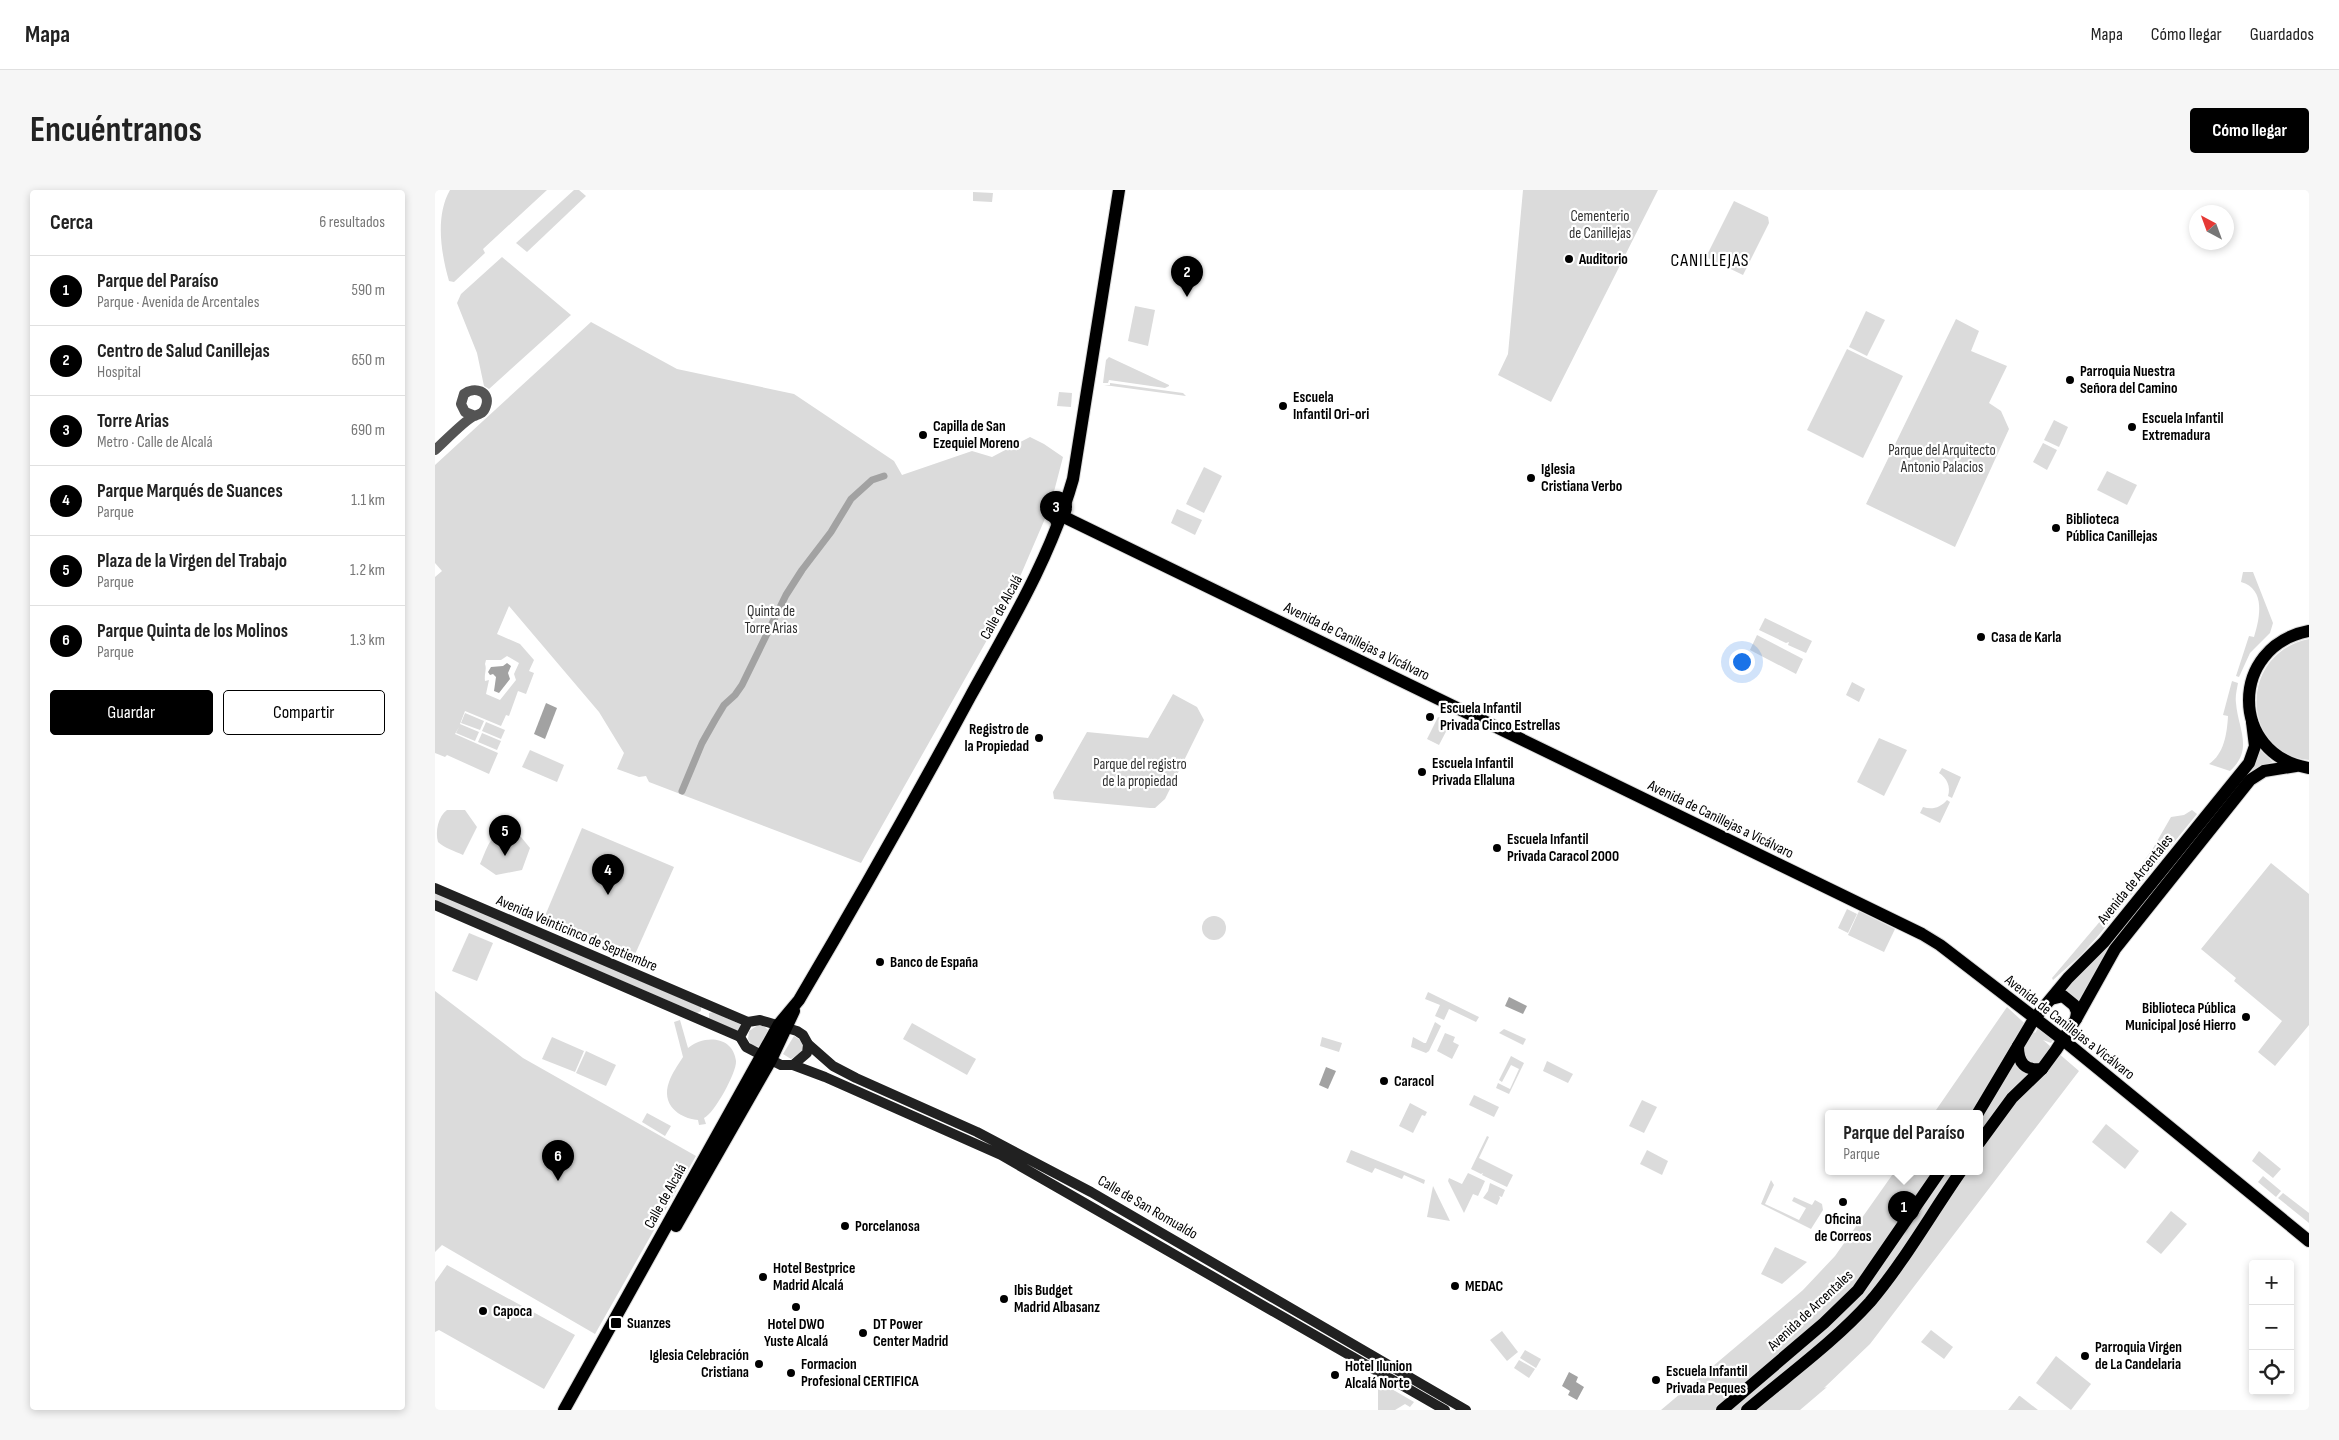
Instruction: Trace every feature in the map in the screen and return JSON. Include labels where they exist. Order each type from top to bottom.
[{"type":"main road","name":"Calle de Alcalá","points":[[568,1409],[767,1058],[783,1026],[923,782],[1030,587],[1063,512],[1082,430],[1119,190]]},
{"type":"main road","name":"Avenida de Canillejas a Vicálvaro","points":[[1063,512],[1921,934],[1940,945],[2064,1036],[2309,1232]]},
{"type":"main road","name":"Avenida de Arcentales","points":[[1980,1110],[2036,1017],[2057,998],[2068,978],[2104,942],[2249,763],[2255,746],[2249,710],[2249,689],[2260,662],[2267,652],[2284,639],[2309,631]]},
{"type":"main road","points":[[2252,722],[2256,732],[2269,749],[2296,766],[2309,768]]},
{"type":"main road","name":"Avenida de Arcentales","points":[[1983,1138],[2012,1098],[2042,1069],[2076,1019],[2115,949],[2250,780],[2264,771],[2296,766]]},
{"type":"main road","name":"Avenida Veinticinco de Septiembre","points":[[435,888],[707,1006],[748,1022],[760,1020],[783,1026]]},
{"type":"main road","name":"Avenida Veinticinco de Septiembre","points":[[435,905],[740,1036],[746,1047],[767,1058]]},
{"type":"main road","points":[[2057,998],[2074,1005],[2077,1012],[2076,1019]]},
{"type":"main road","points":[[701,1019],[707,1010],[707,1006]]},
{"type":"main road","points":[[740,1036],[748,1022]]},
{"type":"main road","name":"Calle de San Romualdo","points":[[783,1026],[803,1035],[808,1044],[833,1066],[977,1132],[1098,1196],[1467,1410]]},
{"type":"main road","name":"Avenida de Canillejas a Vicálvaro","points":[[2064,1036],[2309,1241]]},
{"type":"main road","points":[[793,1065],[807,1053],[808,1044]]},
{"type":"main road","points":[[2018,1046],[2018,1056],[2021,1063],[2033,1070],[2042,1069]]},
{"type":"main road","name":"Calle de San Romualdo","points":[[767,1058],[781,1065],[793,1065],[825,1077],[1001,1155],[1445,1410]]},
{"type":"main road","name":"Avenida de Arcentales","points":[[1722,1410],[1824,1323],[1858,1290],[1937,1175]]},
{"type":"main road","points":[[1747,1410],[1835,1336],[1869,1302],[1888,1280],[1958,1175]]},
{"type":"street","points":[[468,390],[479,390],[484,395],[487,405],[483,412],[475,416],[438,448],[454,428],[462,408],[461,400],[463,394],[468,390]]},
{"type":"street","points":[[462,408],[467,414],[475,416]]},
{"type":"green space","points":[[450,190],[547,190],[483,249],[485,253],[454,282],[449,281],[441,235],[442,211]]},
{"type":"green space","points":[[574,190],[579,190],[586,196],[527,252],[516,243]]},
{"type":"green space","name":"Cementerio de Canillejas","points":[[1523,190],[1658,190],[1551,402],[1498,375],[1508,354]]},
{"type":"green space","points":[[973,192],[993,193],[992,202],[973,201]]},
{"type":"green space","points":[[1734,201],[1768,217],[1769,223],[1743,275],[1706,257]]},
{"type":"green space","points":[[502,257],[571,315],[489,389],[484,386],[477,353],[457,303],[461,294]]},
{"type":"green space","points":[[1135,306],[1155,310],[1148,346],[1128,341]]},
{"type":"green space","points":[[1866,311],[1885,320],[1867,356],[1849,347]]},
{"type":"green space","name":"Parque del Arquitecto Antonio Palacios","points":[[1956,319],[1979,331],[1971,351],[2007,366],[1989,403],[2001,411],[2009,429],[1955,547],[1866,504]]},
{"type":"green space","name":"Quinta de Torre Arias","points":[[591,322],[677,369],[794,394],[894,461],[902,475],[972,451],[992,457],[1030,437],[1063,457],[1050,507],[1013,593],[1007,603],[1001,604],[995,610],[993,618],[996,624],[861,863],[649,782],[646,776],[639,777],[617,769],[624,753],[599,712],[509,606],[497,634],[520,644],[534,660],[529,671],[534,673],[526,694],[518,691],[509,716],[506,715],[501,726],[465,711],[460,724],[479,732],[475,741],[456,733],[459,727],[455,734],[498,753],[489,774],[447,755],[445,757],[435,753],[435,577],[442,571],[435,563],[435,465]],"holes":[[[507,656],[519,663],[514,674],[516,680],[500,700],[486,694],[489,680],[485,681],[486,660],[501,660]]]},
{"type":"green space","points":[[1847,349],[1903,376],[1863,458],[1807,430]]},
{"type":"green space","points":[[1109,357],[1169,386],[1165,388],[1109,380],[1108,383],[1103,383],[1106,360]]},
{"type":"green space","points":[[1110,383],[1183,393],[1186,396],[1104,385],[1110,385]]},
{"type":"green space","points":[[1059,392],[1072,393],[1071,407],[1057,406]]},
{"type":"green space","points":[[2054,420],[2068,427],[2059,447],[2044,440]]},
{"type":"green space","points":[[2043,443],[2057,450],[2047,470],[2033,462]]},
{"type":"green space","points":[[1204,467],[1222,476],[1204,513],[1186,504]]},
{"type":"green space","points":[[2107,471],[2137,485],[2127,505],[2097,490]]},
{"type":"green space","points":[[1177,509],[1202,520],[1195,535],[1171,523]]},
{"type":"green space","points":[[2243,572],[2253,572],[2273,623],[2270,633],[2250,653],[2239,677],[2236,676],[2249,636],[2254,637],[2259,613],[2258,597],[2249,586],[2241,582]]},
{"type":"green space","points":[[1765,618],[1812,641],[1806,653],[1788,645],[1789,642],[1786,643],[1759,630]]},
{"type":"green space","points":[[1757,635],[1803,659],[1796,674],[1750,650]]},
{"type":"green space","points":[[2309,639],[2309,760],[2287,754],[2270,741],[2260,723],[2256,703],[2259,683],[2269,664],[2285,648]]},
{"type":"green space","points":[[2232,681],[2238,683],[2236,700],[2243,747],[2237,763],[2230,771],[2209,764],[2218,755],[2224,743],[2228,716],[2223,715]]},
{"type":"green space","points":[[1852,682],[1865,689],[1859,702],[1846,695]]},
{"type":"green space","name":"Parque del registro de la propiedad","points":[[1173,694],[1197,707],[1204,720],[1165,799],[1155,808],[1054,799],[1053,792],[1087,732],[1148,738]]},
{"type":"green space","points":[[465,713],[484,721],[480,730],[461,723]]},
{"type":"green space","points":[[1438,717],[1451,722],[1439,745],[1427,739]]},
{"type":"green space","points":[[486,722],[505,730],[501,739],[482,731]]},
{"type":"green space","points":[[482,733],[501,741],[497,750],[478,742]]},
{"type":"green space","points":[[1879,738],[1907,750],[1884,796],[1857,782]]},
{"type":"green space","points":[[2259,749],[2273,762],[2264,765],[2108,951],[2078,1001],[2064,990],[2110,943]]},
{"type":"green space","points":[[530,750],[564,765],[557,782],[522,767]]},
{"type":"green space","points":[[1942,768],[1961,777],[1952,798],[1948,796],[1949,786],[1946,780],[1939,773]]},
{"type":"green space","points":[[1947,800],[1950,802],[1940,823],[1920,813],[1923,807],[1936,808]]},
{"type":"green space","points":[[447,810],[465,810],[477,827],[463,855],[446,848],[438,842],[438,824],[441,816]]},
{"type":"green space","points":[[2192,810],[2197,814],[2098,936],[2081,955],[2053,980],[2052,978],[2102,919],[2152,850],[2171,817],[2184,815]]},
{"type":"green space","points":[[582,828],[674,867],[632,961],[542,923]]},
{"type":"green space","points":[[517,832],[530,848],[522,870],[496,875],[480,864],[489,844],[495,837],[501,834]]},
{"type":"green space","points":[[2271,863],[2309,894],[2309,1025],[2275,1066],[2258,1052],[2282,1021],[2234,981],[2236,978],[2201,949]]},
{"type":"green space","points":[[435,892],[701,1007],[701,1011],[697,1013],[435,900]]},
{"type":"green space","points":[[1847,909],[1857,914],[1848,933],[1838,928]]},
{"type":"green space","points":[[1859,911],[1895,929],[1884,952],[1848,935]]},
{"type":"green space","points":[[1214,916],[1219,917],[1225,923],[1225,933],[1219,939],[1214,940],[1209,939],[1203,933],[1202,928],[1203,923],[1209,917]]},
{"type":"green space","points":[[469,933],[493,943],[477,981],[452,971]]},
{"type":"green space","points":[[435,991],[523,1058],[696,1156],[595,1334],[442,1245],[435,1252]]},
{"type":"green space","points":[[1428,992],[1479,1017],[1476,1022],[1449,1009],[1444,1020],[1435,1016],[1440,1005],[1425,999]]},
{"type":"green space","points":[[2007,1007],[2035,1033],[2038,1028],[2054,1039],[2051,1043],[2043,1040],[2079,1071],[1870,1344],[1824,1388],[1827,1387],[1800,1410],[1661,1410],[1803,1290],[1835,1256],[1892,1175],[1983,1175],[1983,1110],[1936,1110]]},
{"type":"green space","points":[[713,1012],[742,1025],[740,1032],[709,1019],[709,1013]]},
{"type":"green space","points":[[680,1020],[688,1048],[701,1041],[717,1040],[729,1046],[734,1052],[736,1061],[733,1074],[713,1109],[704,1118],[706,1124],[699,1125],[698,1120],[678,1113],[673,1109],[667,1097],[670,1079],[683,1057],[674,1022]]},
{"type":"green space","points":[[1435,1022],[1441,1026],[1429,1051],[1426,1053],[1411,1047],[1413,1037],[1426,1043]]},
{"type":"green space","points":[[912,1023],[976,1059],[967,1075],[903,1039]]},
{"type":"green space","points":[[758,1025],[764,1026],[769,1031],[762,1046],[757,1047],[748,1039],[749,1031]]},
{"type":"green space","points":[[1504,1029],[1526,1039],[1523,1045],[1499,1033]]},
{"type":"green space","points":[[1445,1033],[1455,1037],[1453,1042],[1459,1045],[1452,1059],[1437,1051]]},
{"type":"green space","points":[[794,1036],[801,1043],[803,1049],[802,1052],[791,1059],[783,1054]]},
{"type":"green space","points":[[552,1037],[584,1051],[575,1072],[542,1059]]},
{"type":"green space","points":[[1322,1037],[1342,1043],[1339,1052],[1320,1046]]},
{"type":"green space","points":[[586,1051],[616,1065],[606,1086],[576,1073]]},
{"type":"green space","points":[[1511,1056],[1524,1063],[1509,1094],[1496,1088],[1498,1083],[1510,1089],[1519,1069],[1511,1065],[1502,1082],[1499,1080]]},
{"type":"green space","points":[[1547,1061],[1573,1074],[1568,1083],[1543,1071]]},
{"type":"green space","points":[[1474,1095],[1499,1107],[1494,1117],[1469,1105]]},
{"type":"green space","points":[[1642,1100],[1657,1107],[1644,1133],[1629,1126]]},
{"type":"green space","points":[[1410,1103],[1427,1112],[1425,1116],[1422,1115],[1413,1133],[1399,1126]]},
{"type":"green space","points":[[647,1113],[671,1126],[665,1136],[642,1122]]},
{"type":"green space","points":[[2106,1124],[2139,1151],[2125,1169],[2092,1142]]},
{"type":"green space","points":[[1487,1136],[1489,1137],[1479,1158],[1513,1175],[1507,1187],[1482,1175],[1483,1173],[1481,1174],[1471,1169]]},
{"type":"green space","points":[[1351,1150],[1425,1180],[1424,1184],[1404,1175],[1402,1179],[1375,1168],[1372,1173],[1346,1162]]},
{"type":"green space","points":[[1647,1150],[1668,1161],[1662,1175],[1640,1164]]},
{"type":"green space","points":[[2259,1151],[2281,1169],[2273,1178],[2252,1161]]},
{"type":"green space","points":[[1468,1173],[1485,1181],[1478,1196],[1473,1194],[1464,1213],[1448,1181],[1449,1178],[1462,1184]]},
{"type":"green space","points":[[2263,1176],[2281,1191],[2276,1197],[2258,1182]]},
{"type":"green space","points":[[1771,1180],[1774,1185],[1765,1204],[1799,1220],[1806,1208],[1792,1201],[1794,1197],[1812,1205],[1815,1200],[1822,1204],[1823,1210],[1811,1229],[1761,1204]]},
{"type":"green space","points":[[1490,1183],[1505,1190],[1502,1197],[1499,1196],[1497,1205],[1483,1198],[1488,1191]]},
{"type":"green space","points":[[1433,1186],[1450,1221],[1427,1217]]},
{"type":"green space","points":[[2283,1193],[2309,1213],[2309,1223],[2278,1198]]},
{"type":"green space","points":[[2171,1211],[2187,1224],[2161,1254],[2146,1242]]},
{"type":"green space","points":[[1775,1247],[1807,1262],[1782,1284],[1761,1274]]},
{"type":"green space","name":"Capoca","points":[[447,1265],[575,1335],[544,1389],[439,1330],[435,1332],[435,1282]]},
{"type":"green space","points":[[1931,1330],[1953,1347],[1944,1359],[1921,1342]]},
{"type":"green space","points":[[1502,1331],[1518,1352],[1507,1361],[1490,1340]]},
{"type":"green space","points":[[1525,1350],[1541,1359],[1536,1368],[1520,1358]]},
{"type":"green space","points":[[2056,1356],[2091,1384],[2071,1410],[2036,1383]]},
{"type":"green space","points":[[1519,1360],[1535,1369],[1529,1378],[1514,1368]]},
{"type":"green space","points":[[1378,1381],[1414,1402],[1410,1407],[1405,1404],[1395,1410],[1378,1410]]},
{"type":"green space","points":[[2020,1396],[2038,1410],[2008,1410]]},
{"type":"shaded area","points":[[507,663],[511,666],[508,673],[510,679],[499,693],[494,691],[496,677],[488,672],[491,667],[503,666]]},
{"type":"shaded area","points":[[546,703],[557,708],[545,739],[534,734]]},
{"type":"shaded area","points":[[1509,997],[1527,1006],[1523,1014],[1505,1006]]},
{"type":"shaded area","points":[[1326,1067],[1336,1071],[1328,1089],[1319,1085]]},
{"type":"shaded area","points":[[1569,1372],[1578,1377],[1576,1382],[1584,1387],[1577,1400],[1568,1395],[1570,1391],[1562,1386]]},
{"type":"waterway","points":[[682,791],[702,743],[724,705],[742,685],[786,595],[802,570],[831,532],[851,499],[872,480],[884,476]]},
{"type":"place","name":"Auditorio","points":[[1569,259]]},
{"type":"place","name":"Centro de Salud Canillejas","points":[[1187,297]]},
{"type":"place","name":"Parroquia Nuestra Señora del Camino","points":[[2070,380]]},
{"type":"place","name":"Escuela Infantil Ori-ori","points":[[1283,406]]},
{"type":"place","name":"Escuela Infantil Extremadura","points":[[2132,427]]},
{"type":"place","name":"Capilla de San Ezequiel Moreno","points":[[923,435]]},
{"type":"place","name":"Iglesia Cristiana Verbo","points":[[1531,478]]},
{"type":"place","name":"Biblioteca Pública Canillejas","points":[[2056,528]]},
{"type":"place","name":"Torre Arias","points":[[1056,532]]},
{"type":"place","name":"Casa de Karla","points":[[1981,637]]},
{"type":"place","name":"Escuela Infantil Privada Cinco Estrellas","points":[[1430,717]]},
{"type":"place","name":"Registro de la Propiedad","points":[[1039,738]]},
{"type":"place","name":"Escuela Infantil Privada Ellaluna","points":[[1422,772]]},
{"type":"place","name":"Escuela Infantil Privada Caracol 2000","points":[[1497,848]]},
{"type":"place","name":"Plaza de la Virgen del Trabajo","points":[[505,856]]},
{"type":"place","name":"Parque Marqués de Suances","points":[[608,895]]},
{"type":"place","name":"Banco de España","points":[[880,962]]},
{"type":"place","name":"Biblioteca Pública Municipal José Hierro","points":[[2246,1017]]},
{"type":"place","name":"Caracol","points":[[1384,1081]]},
{"type":"place","name":"Parque Quinta de los Molinos","points":[[558,1181]]},
{"type":"place","name":"Oficina de Correos","points":[[1843,1202]]},
{"type":"place","name":"Porcelanosa","points":[[845,1226]]},
{"type":"place","name":"Parque del Paraíso","points":[[1904,1232]]},
{"type":"place","name":"Hotel Bestprice Madrid Alcalá","points":[[763,1277]]},
{"type":"place","name":"MEDAC","points":[[1455,1286]]},
{"type":"place","name":"Ibis Budget Madrid Albasanz","points":[[1004,1299]]},
{"type":"place","name":"Hotel DWO Yuste Alcalá","points":[[796,1307]]},
{"type":"place","name":"Capoca","points":[[483,1311]]},
{"type":"place","name":"Suanzes","points":[[616,1323]]},
{"type":"place","name":"DT Power Center Madrid","points":[[863,1333]]},
{"type":"place","name":"Parroquia Virgen de La Candelaria","points":[[2085,1356]]},
{"type":"place","name":"Iglesia Celebración Cristiana","points":[[759,1364]]},
{"type":"place","name":"Formacion Profesional CERTIFICA","points":[[791,1373]]},
{"type":"place","name":"Hotel Ilunion Alcalá Norte","points":[[1335,1375]]},
{"type":"place","name":"Escuela Infantil Privada Peques","points":[[1656,1380]]},
{"type":"district","name":"CANILLEJAS","points":[[1710,260]]}]
